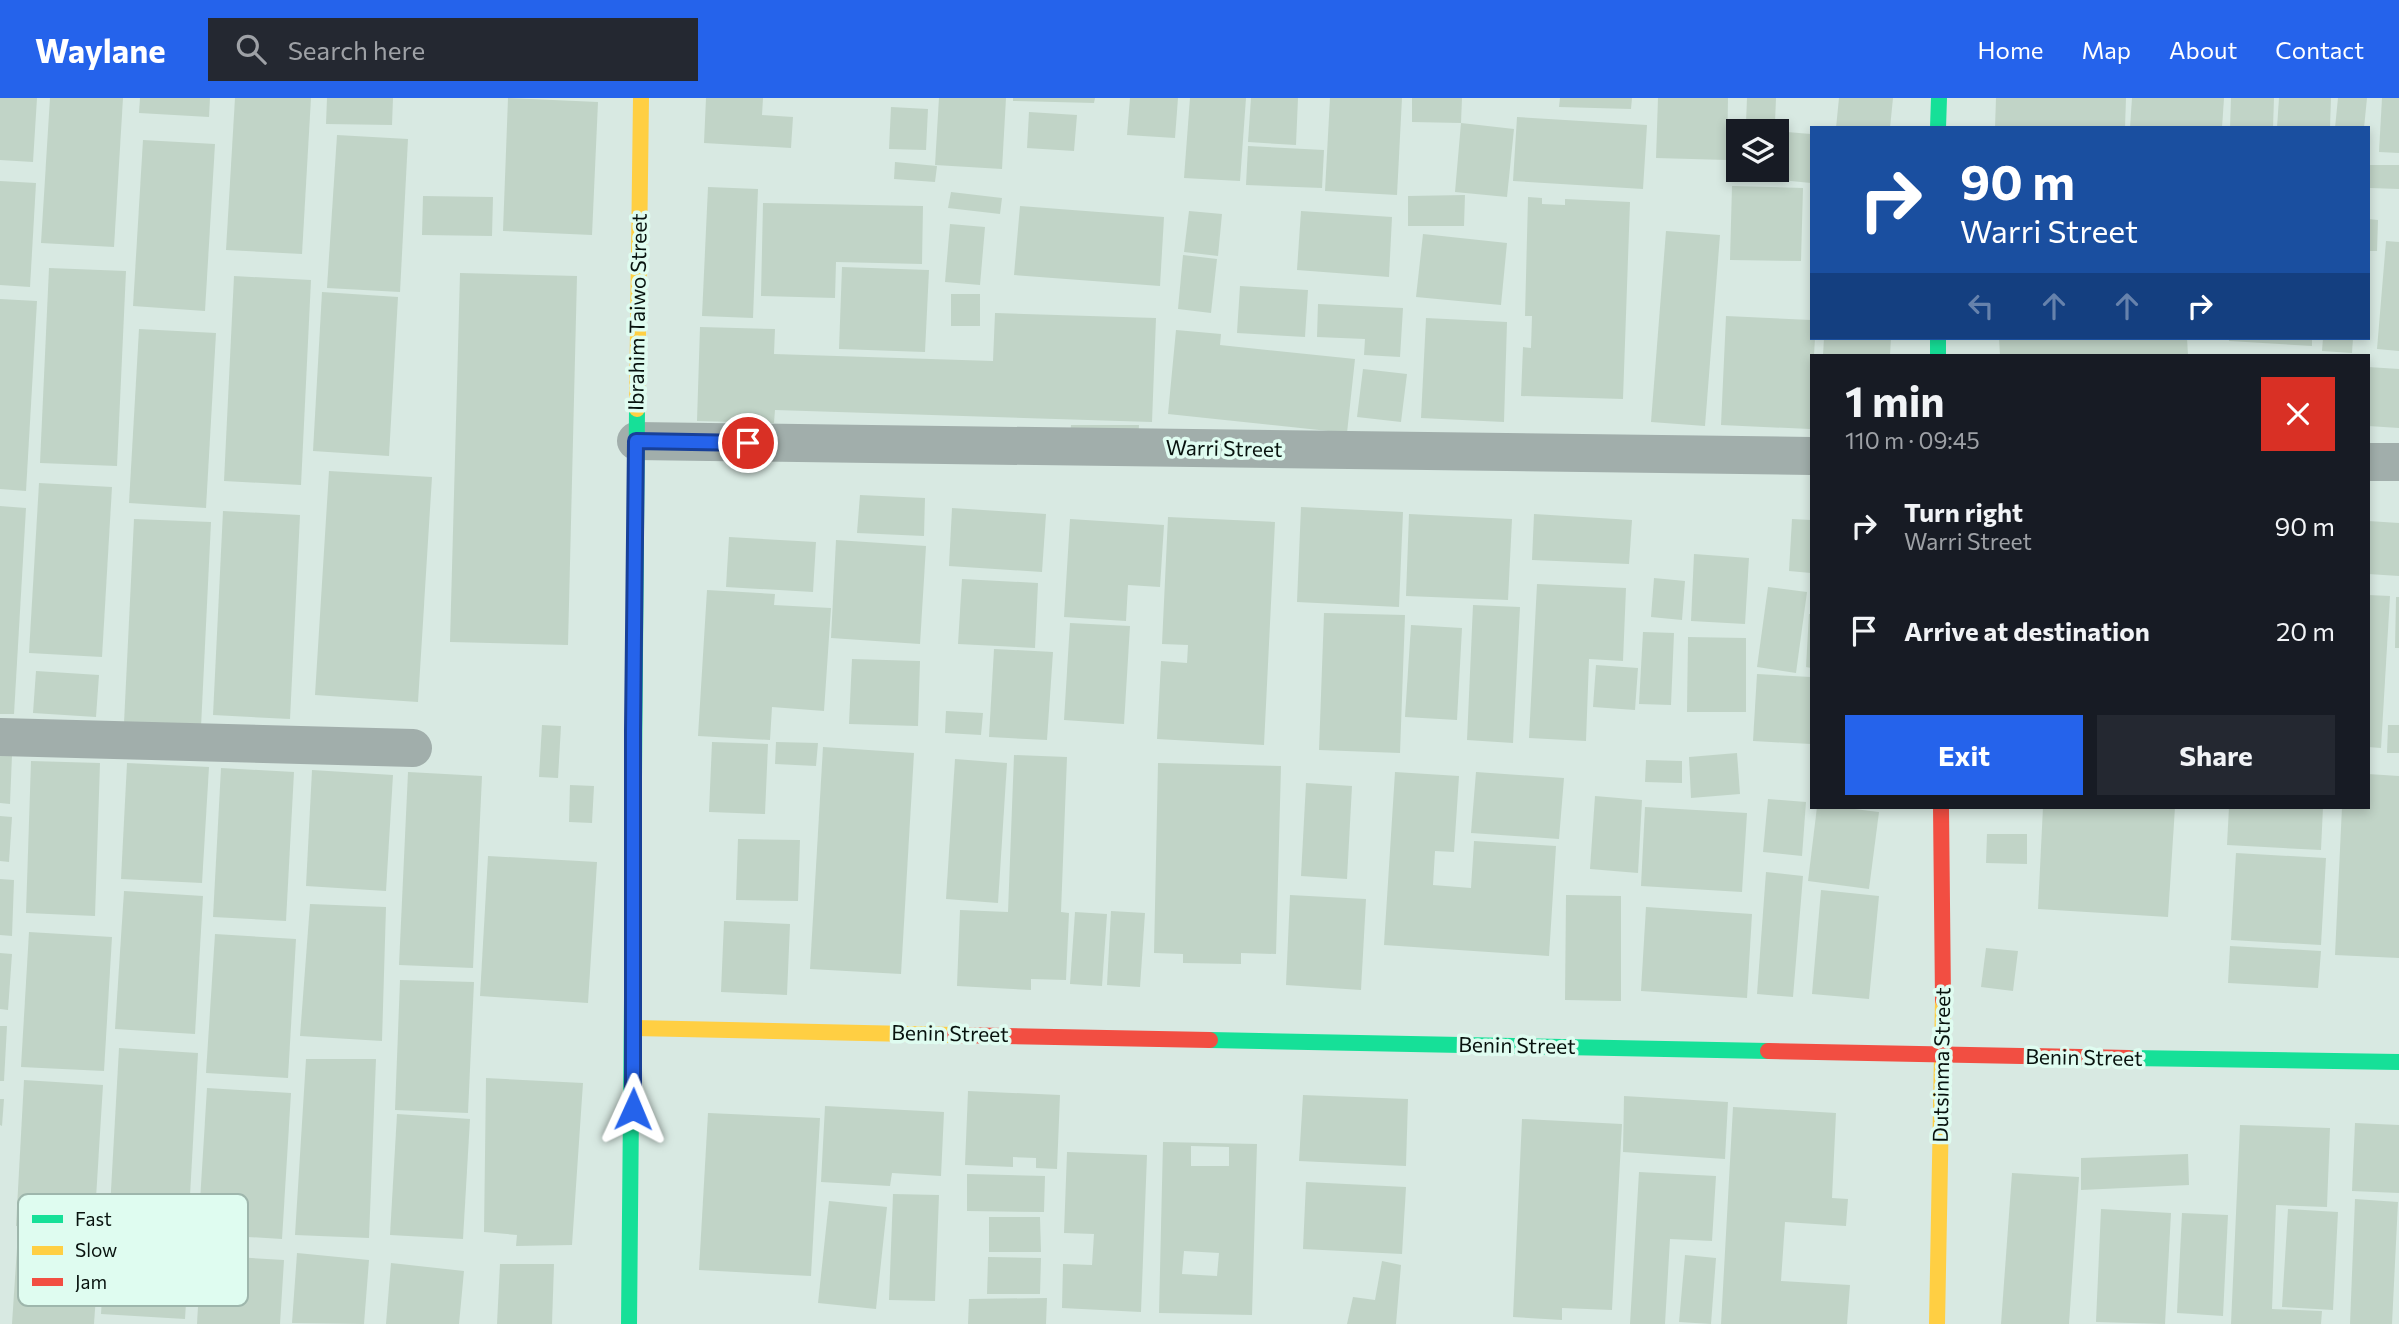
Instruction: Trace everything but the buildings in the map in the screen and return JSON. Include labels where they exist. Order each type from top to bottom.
[{"type":"street","name":"Ibrahim Taiwo Street","points":[[629,1324],[634,1028],[633,731],[641,98]]},
{"type":"street","points":[[1938,98],[1938,126]]},
{"type":"street","name":"Warri Street","points":[[636,441],[1810,456]]},
{"type":"street","points":[[2370,462],[2399,462]]},
{"type":"street","points":[[0,737],[413,748]]},
{"type":"street","name":"Dutsinma Street","points":[[1937,1324],[1943,1055],[1941,809]]},
{"type":"street","name":"Benin Street","points":[[634,1028],[2399,1062]]},
{"type":"traffic: fast","points":[[1938,126],[1939,98]]},
{"type":"traffic: fast","points":[[1938,340],[1938,354]]},
{"type":"traffic: fast","points":[[629,1324],[637,409]]},
{"type":"traffic: fast","points":[[1210,1040],[1768,1051]]},
{"type":"traffic: fast","points":[[2129,1058],[2399,1062]]},
{"type":"traffic: slow","points":[[637,409],[641,98]]},
{"type":"traffic: slow","points":[[1937,1324],[1943,1000]]},
{"type":"traffic: slow","points":[[634,1028],[954,1035]]},
{"type":"traffic: jam","points":[[1941,809],[1943,1000]]},
{"type":"traffic: jam","points":[[954,1035],[1210,1040]]},
{"type":"traffic: jam","points":[[1768,1051],[2129,1058]]},
{"type":"route","points":[[633,1109],[636,441],[748,443]]}]
